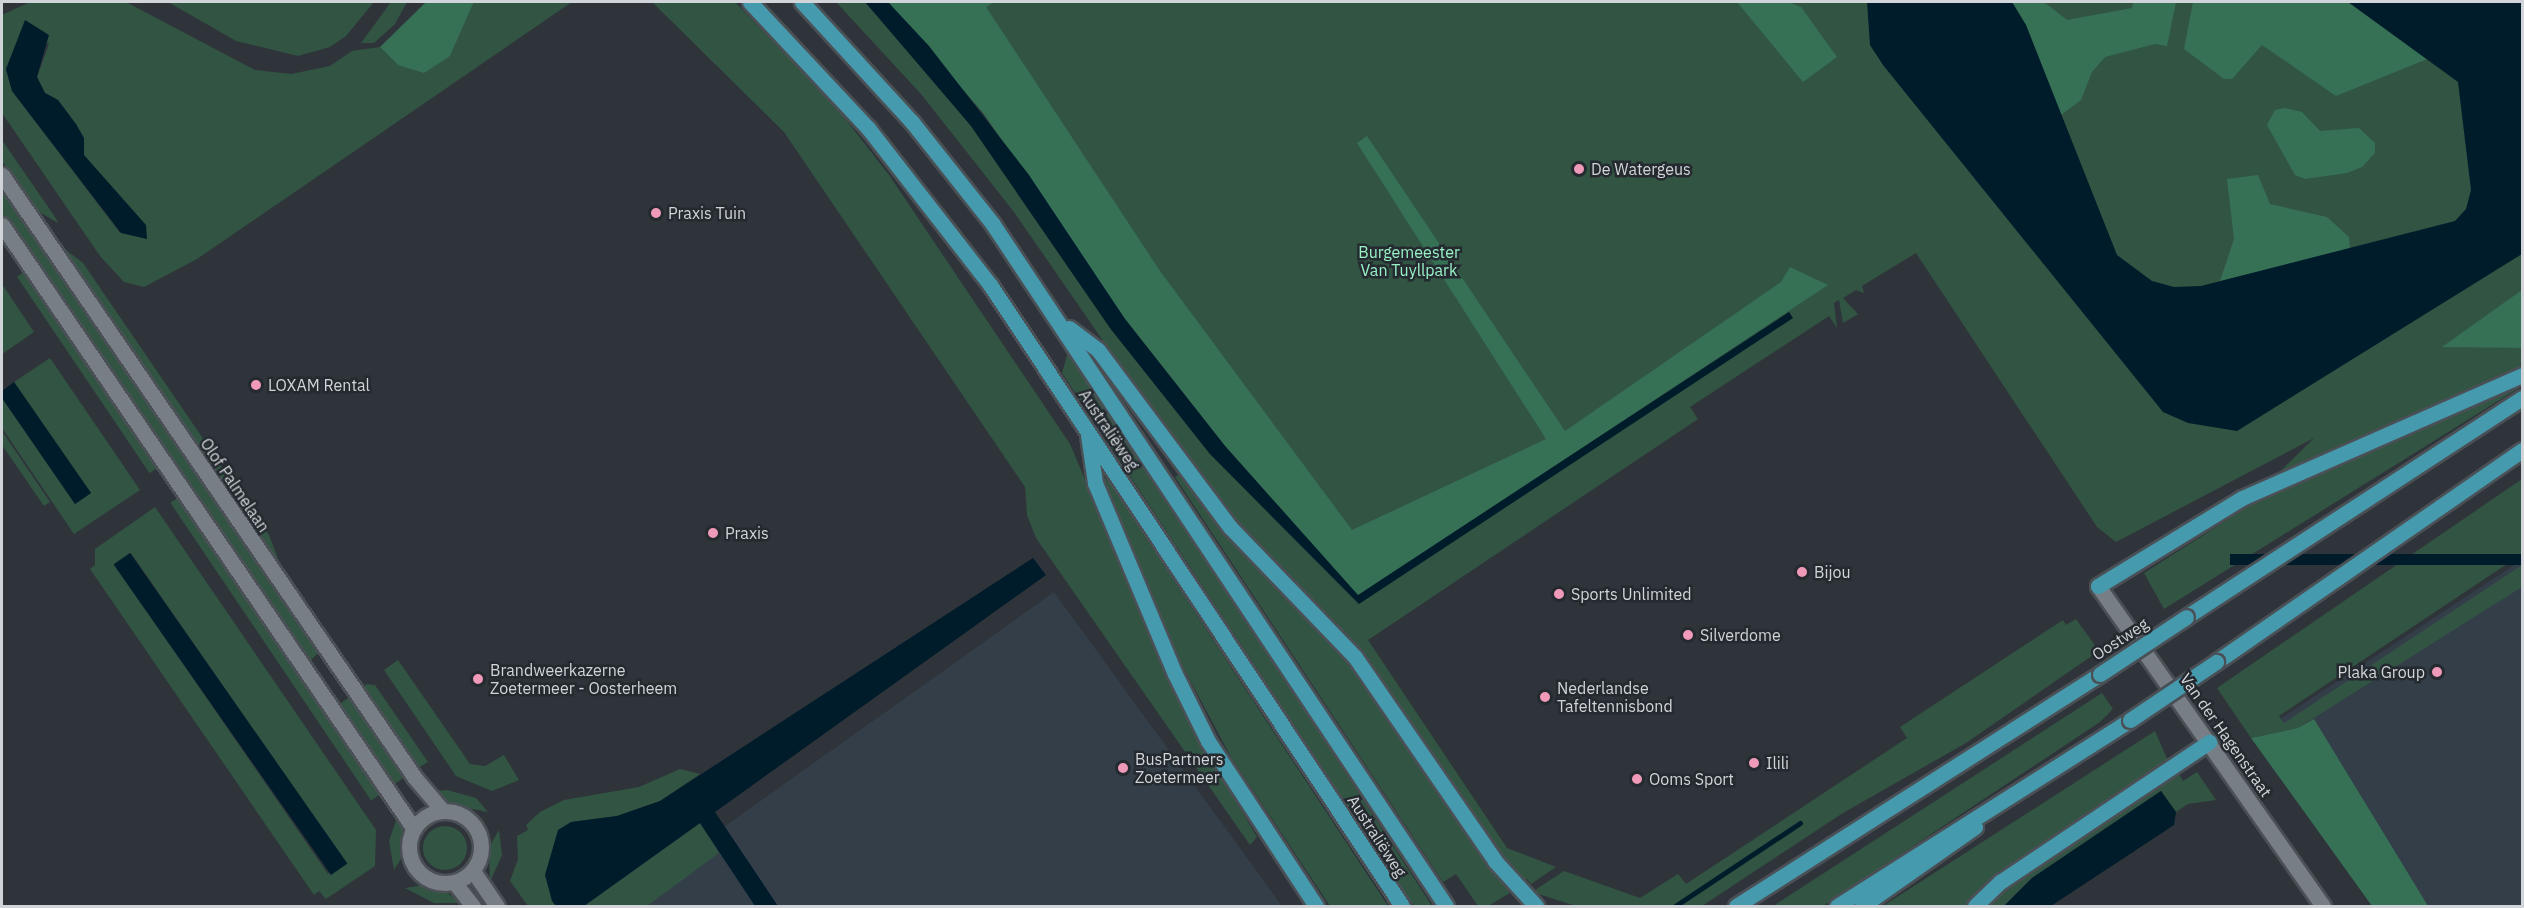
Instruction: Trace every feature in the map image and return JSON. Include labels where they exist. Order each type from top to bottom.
[{"type":"main road","name":"Australiëweg","points":[[750,2],[913,182],[991,286],[1402,906]]},
{"type":"main road","name":"Australiëweg","points":[[802,2],[912,122],[992,223],[1445,905]]},
{"type":"main road","points":[[1059,321],[1098,350],[1230,527],[1355,657],[1495,861],[1536,906]]},
{"type":"main road","points":[[2098,586],[2242,498],[2523,375]]},
{"type":"main road","name":"Oostweg","points":[[1736,906],[2100,674],[2523,398]]},
{"type":"main road","points":[[1087,430],[1095,483],[1175,674],[1208,741],[1316,906]]},
{"type":"main road","points":[[1837,906],[2130,720],[2523,450]]},
{"type":"main road","points":[[1975,906],[2000,882],[2209,742]]},
{"type":"main road","points":[[1862,906],[1965,837],[2004,800]]},
{"type":"street","name":"Olof Palmelaan","points":[[2,175],[415,778],[443,811]]},
{"type":"street","points":[[2,225],[414,829]]},
{"type":"street","name":"Van der Hagenstraat","points":[[2098,586],[2323,906]]},
{"type":"street","points":[[443,811],[468,819],[477,829],[481,850],[473,871],[454,882],[433,881],[416,868],[409,849],[414,829],[421,820],[443,811]]},
{"type":"street","points":[[473,871],[497,906]]},
{"type":"street","points":[[454,882],[473,906]]},
{"type":"shaded area","points":[[865,2],[888,2],[929,46],[1029,175],[1125,319],[1225,446],[1358,595],[1789,312],[1793,318],[1359,604],[1210,454],[1110,328],[971,126]]},
{"type":"shaded area","points":[[1867,2],[2012,2],[2026,25],[2117,255],[2152,281],[2174,287],[2201,286],[2455,221],[2466,209],[2471,190],[2458,82],[2348,2],[2522,2],[2522,254],[2237,431],[2188,423],[2163,412],[1883,65],[1870,45]]},
{"type":"shaded area","points":[[25,20],[49,35],[37,77],[45,93],[58,100],[76,124],[84,138],[84,155],[146,225],[147,239],[121,233],[12,91],[6,69]]},
{"type":"shaded area","points":[[14,382],[91,493],[75,504],[2,398],[2,391]]},
{"type":"shaded area","points":[[130,553],[347,863],[331,875],[114,564]]},
{"type":"shaded area","points":[[2230,554],[2522,554],[2522,565],[2230,565]]},
{"type":"shaded area","points":[[1033,558],[1046,575],[715,812],[778,906],[755,906],[700,823],[584,906],[556,906],[552,901],[545,875],[558,830],[571,822],[617,816],[660,801]]},
{"type":"shaded area","points":[[2522,560],[2522,906],[2379,906],[2260,732]]},
{"type":"shaded area","points":[[1054,592],[1282,906],[613,906]]},
{"type":"shaded area","points":[[2161,791],[2176,812],[2174,825],[2051,906],[2004,906],[2032,878]]},
{"type":"green space","points":[[30,2],[126,2],[255,70],[291,74],[330,66],[352,51],[380,47],[398,65],[450,56],[474,2],[572,2],[197,259],[144,287],[124,282],[100,256],[2,113],[2,15]],"holes":[[[23,29],[49,44],[37,77],[45,93],[58,100],[76,125],[84,139],[84,155],[124,205],[139,217],[120,233],[12,91],[6,69]]]},
{"type":"green space","points":[[168,2],[374,2],[346,36],[330,47],[298,56],[236,41]]},
{"type":"green space","points":[[391,2],[407,2],[395,24],[374,43],[361,43]]},
{"type":"green space","points":[[426,2],[474,2],[450,56],[424,73],[398,65],[380,47]]},
{"type":"green space","points":[[652,2],[735,2],[836,107],[889,175],[1070,444],[1186,717],[1257,837],[1250,845],[1036,538],[1027,515],[1025,487],[784,132]]},
{"type":"green space","name":"Burgemeester Van Tuyllpark","points":[[836,2],[865,2],[910,51],[971,126],[1110,328],[1210,454],[1359,604],[1358,596],[983,113],[888,2],[2522,2],[2522,327],[2487,347],[2522,348],[2519,388],[2164,609],[2144,573],[2238,513],[2314,438],[2116,542],[2097,527],[1916,253],[1862,286],[1864,293],[1856,290],[1843,298],[1858,314],[1843,323],[1839,300],[1834,303],[1837,328],[1829,316],[1690,407],[1698,419],[1368,640],[1507,848],[1556,867],[1531,884],[1527,879],[1521,883],[1358,647],[1239,525],[1173,442],[1014,212],[921,94]]},
{"type":"green space","points":[[888,2],[994,2],[986,7],[1160,271],[1352,530],[1546,439],[1357,143],[1367,136],[1565,431],[1781,282],[1790,267],[1828,285],[1358,596],[1225,446],[1125,319],[983,113]]},
{"type":"green space","points":[[1737,2],[1789,2],[1801,7],[1837,57],[1803,82]]},
{"type":"green space","points":[[2012,2],[2044,2],[2067,20],[2132,8],[2133,2],[2176,2],[2167,46],[2155,44],[2105,57],[2092,72],[2081,100],[2061,115],[2026,25]]},
{"type":"green space","points":[[2193,2],[2348,2],[2430,58],[2336,96],[2262,45],[2232,79],[2224,79],[2184,49]]},
{"type":"green space","points":[[2285,108],[2302,112],[2320,131],[2359,128],[2375,143],[2375,153],[2362,167],[2347,173],[2305,179],[2295,175],[2267,125],[2275,110]]},
{"type":"green space","points":[[2,140],[58,223],[36,210],[2,161]]},
{"type":"green space","points":[[2258,175],[2270,204],[2327,217],[2349,237],[2350,250],[2220,281],[2234,239],[2227,179]]},
{"type":"green space","points":[[2,185],[320,651],[311,660],[2,214]]},
{"type":"green space","points":[[62,247],[83,263],[269,535],[282,569]]},
{"type":"green space","points":[[27,270],[160,466],[150,473],[17,277]]},
{"type":"green space","points":[[2,284],[34,332],[2,354]]},
{"type":"green space","points":[[2522,290],[2522,348],[2442,347]]},
{"type":"green space","points":[[1068,352],[1432,906],[1414,906],[1062,373]]},
{"type":"green space","points":[[50,358],[140,490],[74,534],[2,428],[2,398],[75,504],[91,493],[14,382]]},
{"type":"green space","points":[[2,431],[50,502],[44,506],[2,445]]},
{"type":"green space","points":[[1181,473],[1342,652],[1394,717],[1510,893],[1488,906],[1478,906],[1456,874],[1443,882],[1175,477]]},
{"type":"green space","points":[[1104,477],[1388,906],[1330,906],[1231,757],[1161,626],[1100,479]]},
{"type":"green space","points":[[2522,479],[2522,554],[2279,716],[2284,723],[2522,565],[2522,587],[2298,728],[2251,738],[2217,688]]},
{"type":"green space","points":[[182,495],[383,793],[371,800],[170,503]]},
{"type":"green space","points":[[155,507],[376,830],[375,866],[326,899],[319,891],[314,895],[90,569],[95,565],[95,549]],"holes":[[[131,553],[346,863],[328,874],[114,564]]]},
{"type":"green space","points":[[2076,619],[2099,651],[1966,743],[1843,813],[1702,906],[1576,906],[1532,892],[1564,871],[1640,898],[1678,874],[1686,884],[1907,738],[1900,727],[2063,620],[2066,625]]},
{"type":"green space","points":[[398,660],[470,764],[485,766],[504,755],[519,780],[492,791],[456,776],[384,670]]},
{"type":"green space","points":[[366,684],[375,685],[428,762],[417,769],[363,689]]},
{"type":"green space","points":[[2102,693],[2113,709],[2100,722],[1823,906],[1773,906]]},
{"type":"green space","points":[[351,696],[407,775],[395,783],[340,704]]},
{"type":"green space","points":[[2314,719],[2428,906],[2372,906],[2251,738],[2298,728]]},
{"type":"green space","points":[[2155,731],[2168,761],[2037,847],[1968,906],[1883,906]]},
{"type":"green space","points":[[680,769],[700,774],[660,801],[617,816],[571,822],[552,901],[556,906],[528,906],[510,881],[518,859],[517,836],[528,830],[526,825],[540,812],[564,800],[639,787]]},
{"type":"green space","points":[[2177,771],[2183,781],[2197,772],[2216,800],[2188,804],[2176,812],[2161,791],[2032,878],[2004,906],[1983,906],[2013,880]]},
{"type":"green space","points":[[447,790],[476,798],[488,812],[451,805],[434,791]]},
{"type":"green space","points":[[398,815],[404,827],[402,857],[394,870],[389,841]]},
{"type":"green space","points":[[700,823],[719,853],[647,906],[584,906]]},
{"type":"green space","points":[[445,826],[460,833],[467,848],[460,863],[445,870],[430,863],[423,848],[430,833]]},
{"type":"green space","points":[[499,830],[502,855],[490,882],[489,847]]},
{"type":"green space","points":[[424,885],[447,892],[459,903],[434,903],[405,888]]},
{"type":"waterway","points":[[1675,906],[1800,823]]},
{"type":"place","name":"De Watergeus","points":[[1579,169]]},
{"type":"place","name":"Praxis Tuin","points":[[656,213]]},
{"type":"place","name":"LOXAM Rental","points":[[256,385]]},
{"type":"place","name":"Praxis","points":[[713,533]]},
{"type":"place","name":"Bijou","points":[[1802,572]]},
{"type":"place","name":"Sports Unlimited","points":[[1559,594]]},
{"type":"place","name":"Silverdome","points":[[1688,635]]},
{"type":"place","name":"Plaka Group","points":[[2437,672]]},
{"type":"place","name":"Brandweerkazerne Zoetermeer - Oosterheem","points":[[478,679]]},
{"type":"place","name":"Nederlandse Tafeltennisbond","points":[[1545,697]]},
{"type":"place","name":"Ilili","points":[[1754,763]]},
{"type":"place","name":"BusPartners Zoetermeer","points":[[1123,768]]},
{"type":"place","name":"Ooms Sport","points":[[1637,779]]}]
